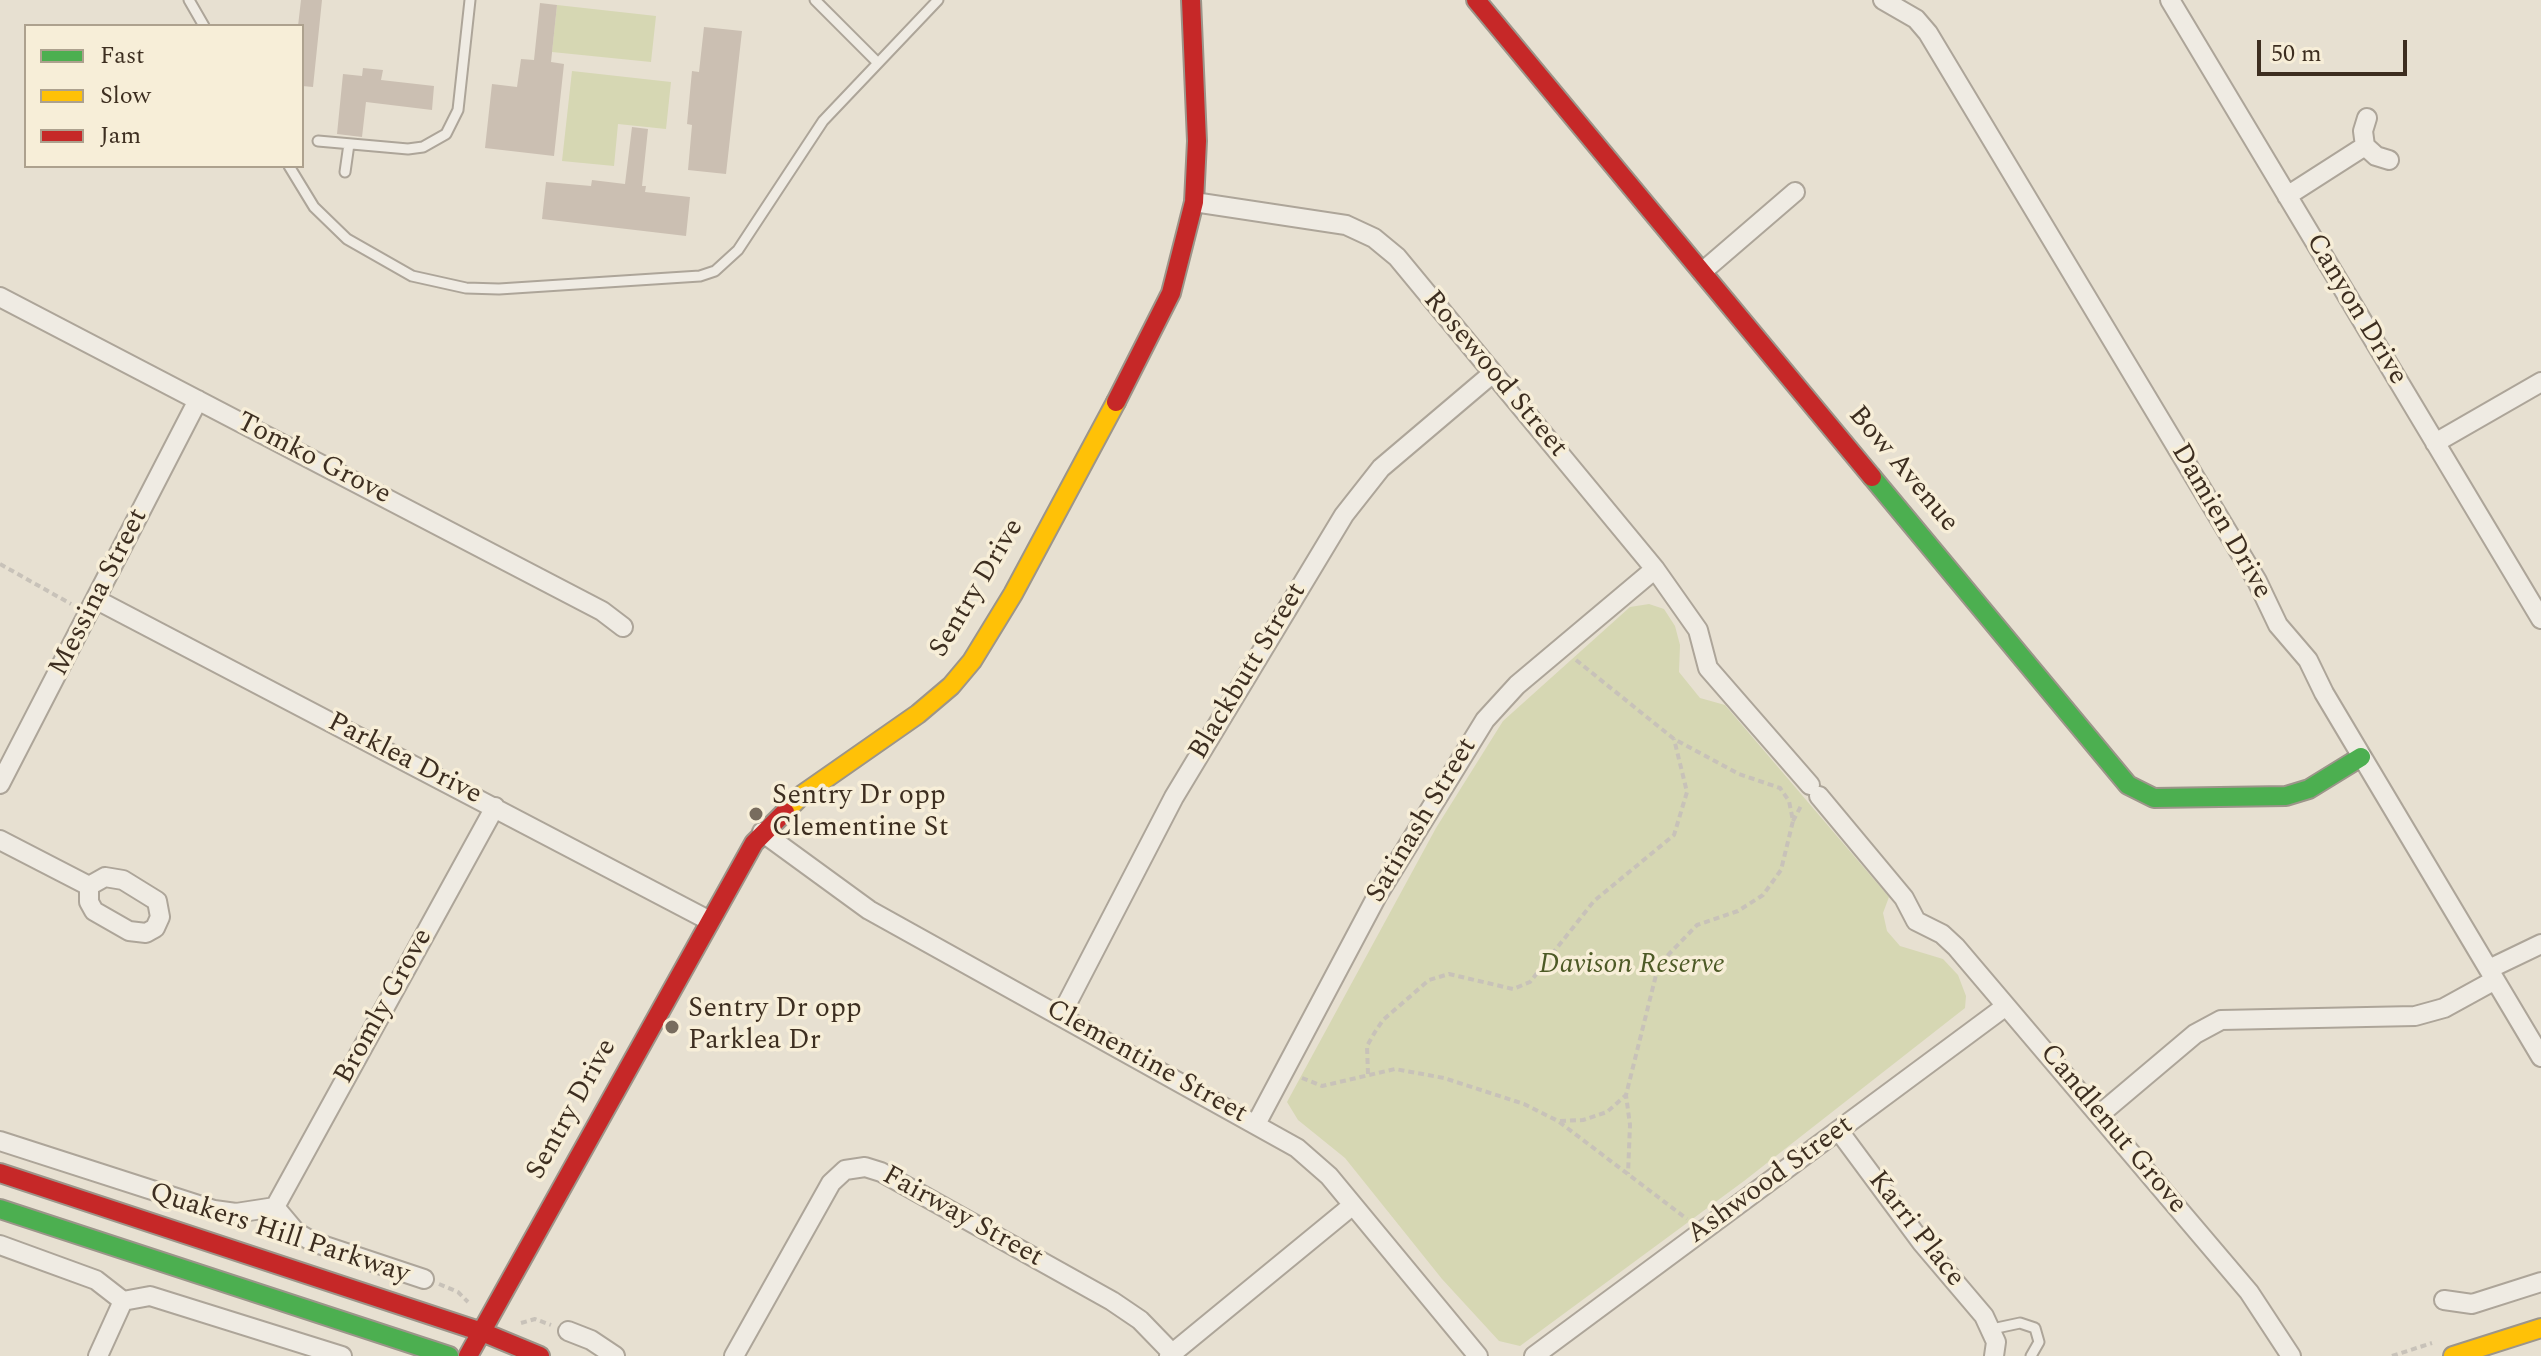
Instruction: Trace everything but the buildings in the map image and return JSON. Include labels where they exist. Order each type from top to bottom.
[{"type":"street","name":"Sentry Drive","points":[[468,1356],[762,832],[802,795],[918,714],[951,686],[972,661],[1013,594],[1160,318],[1180,265],[1194,202],[1197,141],[1191,0]]},
{"type":"street","name":"Bow Avenue","points":[[1476,0],[2135,791],[2164,799],[2286,796],[2309,789],[2361,757]]},
{"type":"street","name":"Damien Drive","points":[[1883,0],[1916,19],[1928,33],[2257,581],[2278,625],[2308,660],[2361,757],[2541,1057]]},
{"type":"street","name":"Canyon Drive","points":[[2170,0],[2541,619]]},
{"type":"street","points":[[2367,118],[2363,131],[2365,146],[2376,156],[2389,160]]},
{"type":"street","points":[[2287,196],[2365,146]]},
{"type":"street","points":[[1702,272],[1795,192]]},
{"type":"street","name":"Rosewood Street","points":[[1194,202],[1330,221],[1374,238],[1397,257],[1655,569],[1698,630],[1708,668],[1811,795]]},
{"type":"street","name":"Tomko Grove","points":[[0,297],[602,611],[623,627]]},
{"type":"street","name":"Blackbutt Street","points":[[1061,1015],[1174,797],[1344,515],[1381,468],[1493,373]]},
{"type":"street","points":[[2435,443],[2541,382]]},
{"type":"street","name":"Messina Street","points":[[0,784],[198,400]]},
{"type":"street","name":"Satinash Street","points":[[1256,1124],[1377,896],[1468,743],[1499,702],[1655,569]]},
{"type":"street","name":"Parklea Drive","points":[[93,607],[495,807],[710,921]]},
{"type":"street","name":"Candlenut Grove","points":[[1811,795],[1904,898],[1916,921],[1942,934],[2006,1006],[2249,1292],[2291,1356]]},
{"type":"street","name":"Bromly Grove","points":[[275,1207],[495,807]]},
{"type":"street","name":"Clementine Street","points":[[762,832],[869,910],[1256,1124],[1312,1160],[1478,1356]]},
{"type":"street","points":[[0,840],[89,886]]},
{"type":"street","points":[[2099,1115],[2195,1034],[2221,1020],[2415,1016],[2444,1008],[2541,944]]},
{"type":"street","name":"Ashwood Street","points":[[1534,1356],[2006,1006]]},
{"type":"street","name":"Karri Place","points":[[1839,1131],[1922,1243],[1992,1329]]},
{"type":"street","points":[[0,1141],[214,1210],[236,1213],[275,1207],[296,1232],[313,1242],[424,1279]]},
{"type":"street","name":"Fairway Street","points":[[734,1356],[831,1183],[845,1170],[865,1167],[881,1172],[1112,1301],[1140,1320],[1170,1354]]},
{"type":"street","name":"Quakers Hill Parkway","points":[[0,1173],[482,1332],[540,1356]]},
{"type":"street","points":[[1170,1354],[1353,1205]]},
{"type":"street","points":[[0,1209],[449,1356]]},
{"type":"street","points":[[0,1245],[96,1280],[123,1301],[150,1296],[342,1356]]},
{"type":"street","points":[[2444,1300],[2472,1304],[2541,1282]]},
{"type":"street","points":[[98,1356],[123,1301]]},
{"type":"street","points":[[2453,1356],[2541,1328]]},
{"type":"street","points":[[1992,1329],[1994,1356]]},
{"type":"street","points":[[568,1331],[597,1343],[615,1356]]},
{"type":"lane","points":[[189,0],[203,24]]},
{"type":"lane","points":[[318,141],[408,149],[423,147],[446,134],[458,110],[470,0]]},
{"type":"lane","points":[[815,0],[877,62]]},
{"type":"lane","points":[[290,168],[314,207],[347,239],[412,276],[466,288],[499,289],[700,276],[715,271],[738,250],[823,121],[938,0]]},
{"type":"lane","points":[[345,172],[349,144]]},
{"type":"lane","points":[[1992,1329],[2020,1323],[2035,1328],[2039,1342],[2031,1356]]},
{"type":"path","points":[[0,564],[93,607]]},
{"type":"path","points":[[1561,648],[1674,739],[1739,774],[1780,788],[1789,801],[1793,821],[1781,870],[1763,895],[1738,911],[1697,925],[1667,956],[1656,975],[1626,1095],[1630,1125],[1628,1174]]},
{"type":"path","points":[[1368,1074],[1367,1046],[1375,1032],[1383,1020],[1429,980],[1449,974],[1513,989],[1530,982],[1594,901],[1674,835],[1687,792],[1674,739]]},
{"type":"path","points":[[1789,801],[1811,795]]},
{"type":"path","points":[[1284,1072],[1322,1086],[1395,1069],[1444,1078],[1524,1104],[1558,1121],[1702,1232]]},
{"type":"path","points":[[1558,1121],[1583,1120],[1607,1112],[1626,1095]]},
{"type":"green space","points":[[557,5],[656,16],[651,62],[552,52]]},
{"type":"green space","points":[[572,71],[671,82],[666,129],[618,124],[614,166],[562,161]]},
{"type":"green space","name":"Davison Reserve","points":[[1649,604],[1664,609],[1675,626],[1680,645],[1679,672],[1700,698],[1725,705],[1889,897],[1883,913],[1887,931],[1900,946],[1943,959],[1958,975],[1966,996],[1965,1008],[1744,1181],[1520,1346],[1499,1341],[1442,1279],[1345,1158],[1298,1120],[1287,1102],[1436,828],[1503,721],[1630,607]]},
{"type":"traffic: fast","points":[[1872,477],[2128,785],[2154,798],[2286,796],[2309,789],[2361,757]]},
{"type":"traffic: fast","points":[[0,1209],[449,1356]]},
{"type":"traffic: slow","points":[[785,812],[802,795],[918,714],[951,686],[972,661],[1013,594],[1116,402]]},
{"type":"traffic: slow","points":[[2453,1356],[2541,1328]]},
{"type":"traffic: jam","points":[[1116,402],[1171,293],[1194,202],[1197,141],[1191,0]]},
{"type":"traffic: jam","points":[[1476,0],[1872,477]]},
{"type":"traffic: jam","points":[[468,1356],[754,843],[785,812]]},
{"type":"traffic: jam","points":[[0,1173],[482,1332],[540,1356]]},
{"type":"place","name":"Sentry Dr opp Clementine St","points":[[756,814]]},
{"type":"place","name":"Sentry Dr opp Parklea Dr","points":[[672,1027]]}]
